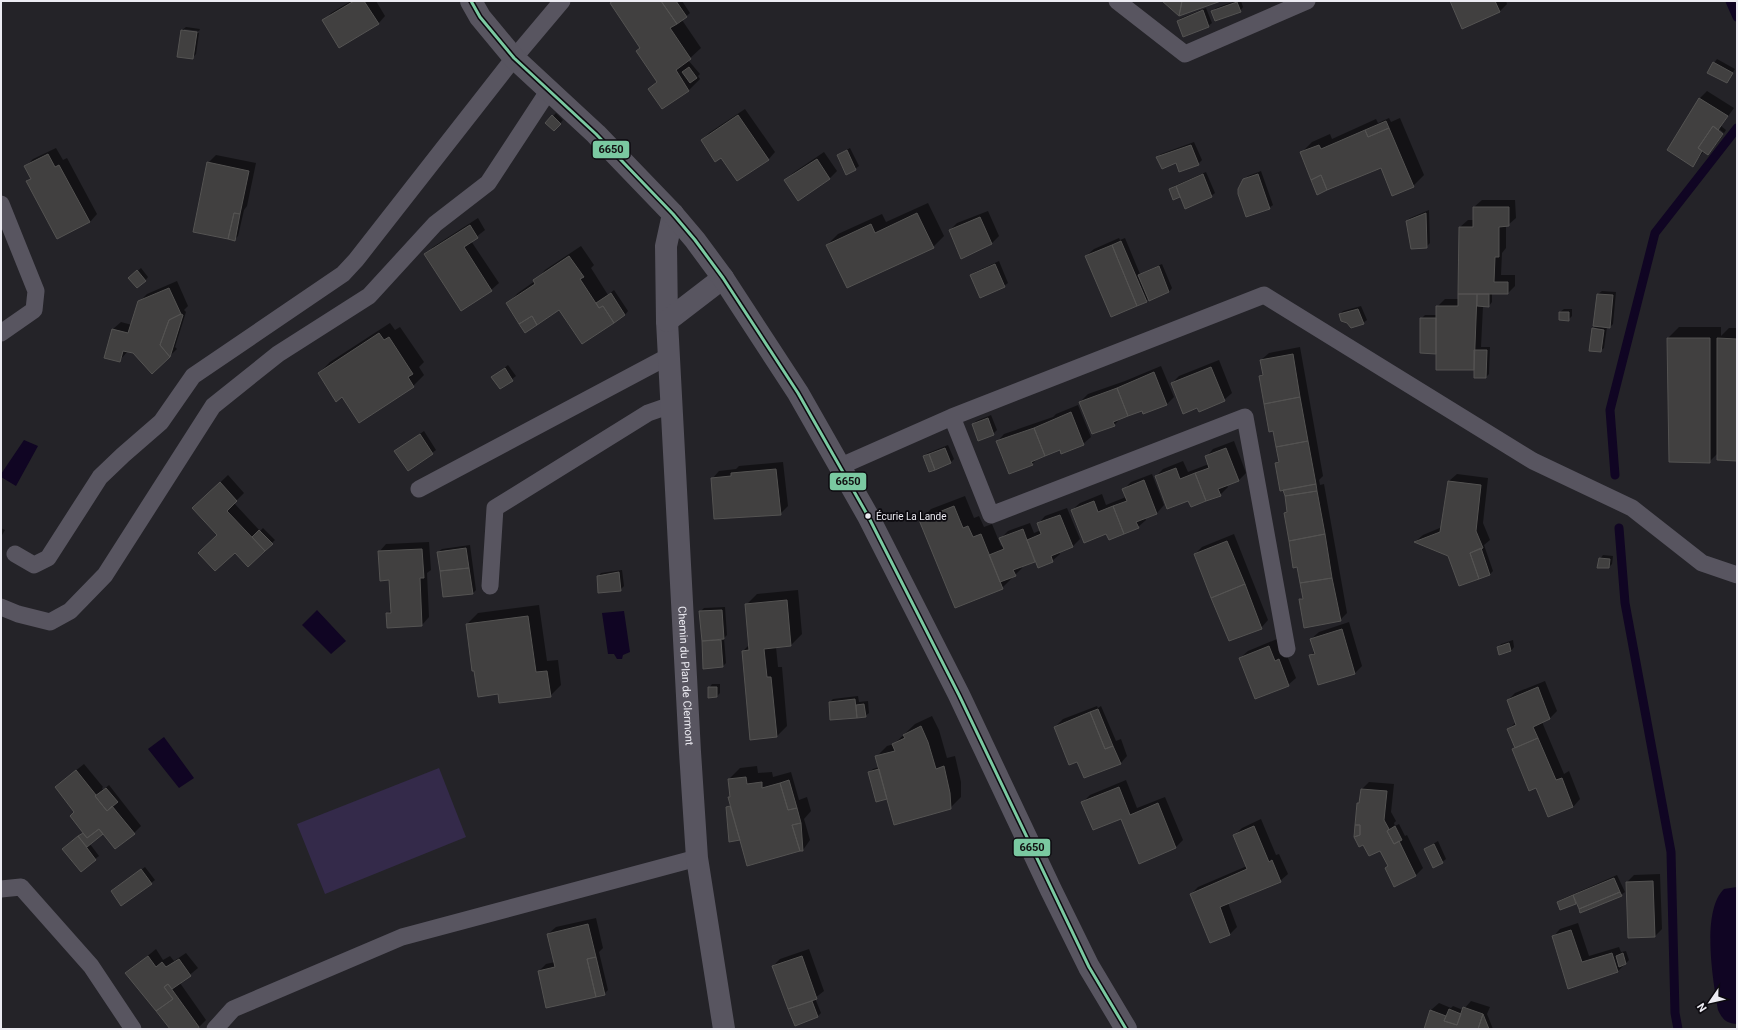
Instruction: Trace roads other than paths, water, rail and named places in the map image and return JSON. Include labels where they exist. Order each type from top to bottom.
[{"type":"street","points":[[471,1],[480,17],[514,58],[596,134],[673,214],[695,240],[723,278],[798,393],[841,466],[959,695],[1089,967],[1126,1029]]},
{"type":"street","name":"Chemin du Plan de Clermont","points":[[673,214],[666,246],[667,321],[697,858],[724,1029]]},
{"type":"street","points":[[667,321],[723,278]]},
{"type":"lane","points":[[15,554],[34,565],[48,558],[100,477],[122,455],[161,422],[192,376],[343,274],[356,260],[514,58],[562,1]]},
{"type":"lane","points":[[1117,1],[1185,54],[1307,1]]},
{"type":"lane","points":[[2,612],[18,614],[50,622],[70,611],[105,575],[213,406],[278,354],[369,296],[435,224],[488,183],[549,90]]},
{"type":"lane","points":[[1,204],[36,291],[34,310],[1,333]]},
{"type":"lane","points":[[841,466],[952,417],[1264,295],[1533,461],[1632,508],[1702,563],[1737,575]]},
{"type":"lane","points":[[419,489],[669,356]]},
{"type":"lane","points":[[490,586],[495,508],[648,413],[671,405]]},
{"type":"lane","points":[[952,417],[991,515],[1245,418],[1287,648]]},
{"type":"lane","points":[[215,1029],[233,1009],[402,937],[697,858]]},
{"type":"lane","points":[[1,889],[21,887],[91,966],[133,1029]]},
{"type":"waterway","points":[[1730,1],[1737,17]]},
{"type":"waterway","points":[[1615,475],[1610,410],[1655,233],[1737,128]]},
{"type":"waterway","points":[[1619,528],[1625,603],[1671,852],[1675,1013],[1678,1029]]},
{"type":"place","name":"Écurie La Lande","points":[[868,516]]}]
